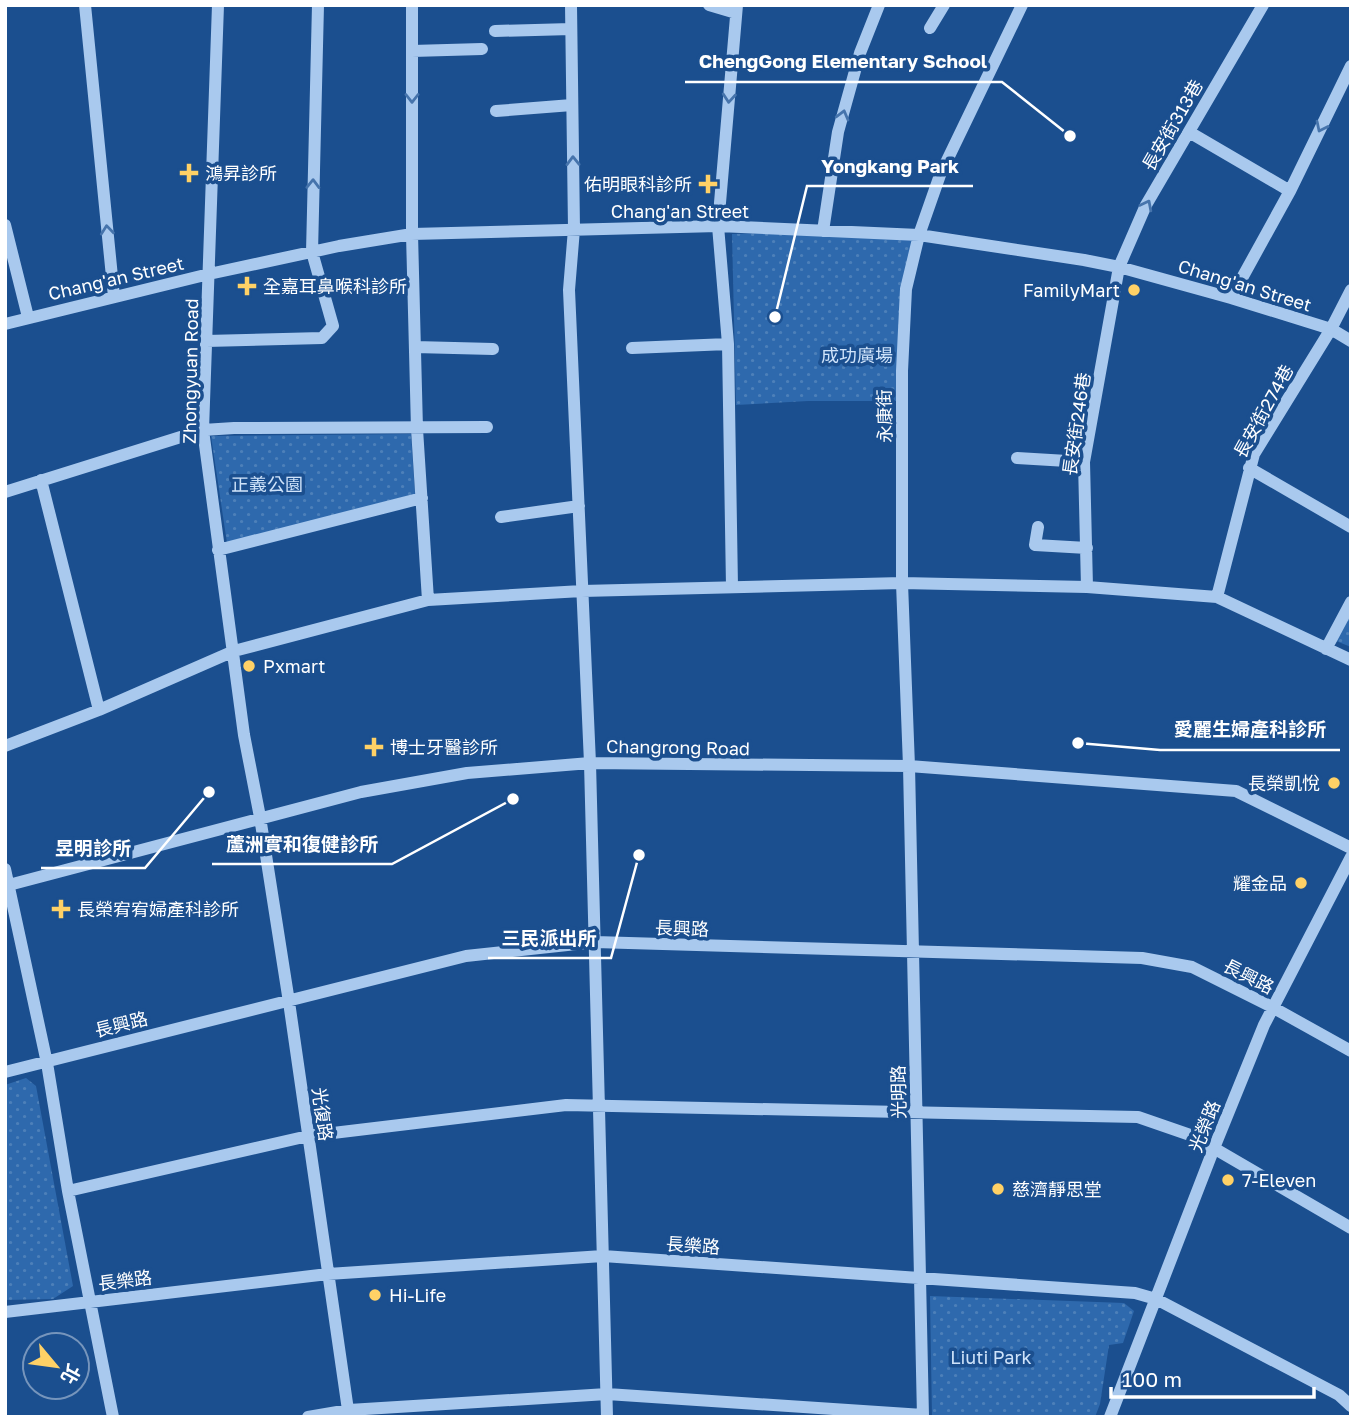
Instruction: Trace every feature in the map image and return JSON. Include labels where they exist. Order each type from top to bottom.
[{"type":"street","points":[[85,5],[114,298]]},
{"type":"street","name":"Zhongyuan Road","points":[[218,5],[203,430],[244,735],[260,817]]},
{"type":"street","points":[[206,341],[322,338],[333,326],[312,252],[317,5]]},
{"type":"street","points":[[412,5],[412,234],[417,429],[428,600]]},
{"type":"street","points":[[571,5],[574,229],[569,290],[590,763],[607,1417]]},
{"type":"street","points":[[709,5],[737,9],[718,226],[728,344],[732,587]]},
{"type":"street","points":[[822,230],[838,132],[860,52],[878,5]]},
{"type":"street","points":[[930,28],[944,5]]},
{"type":"street","name":"永康街","points":[[909,766],[902,583],[901,371],[906,289],[919,235],[945,164],[1022,5]]},
{"type":"street","name":"長安街313巷","points":[[1119,267],[1146,205],[1263,5]]},
{"type":"street","points":[[495,31],[571,29]]},
{"type":"street","points":[[412,51],[482,49]]},
{"type":"street","points":[[1231,298],[1290,191],[1351,66]]},
{"type":"street","points":[[496,111],[572,105]]},
{"type":"street","points":[[1189,132],[1290,191]]},
{"type":"street","points":[[5,225],[28,317]]},
{"type":"street","name":"Chang'an Street","points":[[5,324],[209,274],[412,234],[718,226],[919,235],[1119,267],[1331,329],[1351,341]]},
{"type":"street","name":"長安街246巷","points":[[1087,587],[1084,462],[1119,267]]},
{"type":"street","name":"長安街274巷","points":[[1217,597],[1254,454],[1331,329],[1351,290]]},
{"type":"street","points":[[632,348],[728,344]]},
{"type":"street","points":[[415,347],[493,349]]},
{"type":"street","points":[[5,492],[203,430],[487,427]]},
{"type":"street","points":[[1017,458],[1084,462]]},
{"type":"street","points":[[1249,468],[1351,527]]},
{"type":"street","points":[[41,480],[99,710]]},
{"type":"street","points":[[218,550],[422,498]]},
{"type":"street","points":[[501,517],[579,506]]},
{"type":"street","points":[[1038,527],[1035,545],[1087,548]]},
{"type":"street","points":[[5,746],[99,710],[234,651],[428,600],[583,591],[902,583],[1087,587],[1217,597],[1351,660]]},
{"type":"street","points":[[1326,649],[1351,603]]},
{"type":"street","name":"Changrong Road","points":[[7,886],[361,792],[467,773],[590,763],[909,766],[1236,791],[1351,848]]},
{"type":"street","name":"光明路","points":[[909,766],[923,1416]]},
{"type":"street","name":"光復路","points":[[260,817],[349,1413]]},
{"type":"street","name":"光榮路","points":[[1110,1417],[1213,1148],[1272,1007],[1351,857]]},
{"type":"street","points":[[5,869],[47,1063],[68,1191],[113,1417]]},
{"type":"street","name":"長興路","points":[[5,1072],[466,956],[595,942],[1142,958],[1192,968],[1272,1007],[1351,1051]]},
{"type":"street","points":[[68,1191],[308,1136],[566,1105],[1138,1117],[1193,1136],[1351,1227]]},
{"type":"street","name":"長樂路","points":[[5,1312],[328,1274],[603,1256],[1135,1293],[1156,1299],[1339,1395],[1351,1406]]},
{"type":"street","points":[[308,1417],[607,1394],[923,1416]]},
{"type":"green space","name":"成功廣場","points":[[823,231],[919,235],[905,297],[902,401],[808,401],[736,405],[732,234]]},
{"type":"green space","name":"正義公園","points":[[411,434],[415,494],[227,543],[211,436]]},
{"type":"green space","points":[[1351,614],[1351,647],[1336,641]]},
{"type":"green space","points":[[26,1078],[36,1086],[73,1286],[53,1299],[5,1300],[5,1085]]},
{"type":"green space","name":"Liuti Park","points":[[930,1296],[1124,1303],[1134,1311],[1123,1343],[1109,1345],[1100,1404],[1095,1417],[932,1417]]},
{"type":"place","name":"ChengGong Elementary School","points":[[1070,136]]},
{"type":"place","name":"鴻昇診所","points":[[189,173]]},
{"type":"place","name":"佑明眼科診所","points":[[708,184]]},
{"type":"place","name":"全嘉耳鼻喉科診所","points":[[247,286]]},
{"type":"place","name":"FamilyMart","points":[[1134,290]]},
{"type":"place","name":"Yongkang Park","points":[[775,317]]},
{"type":"place","name":"Pxmart","points":[[249,666]]},
{"type":"place","name":"愛麗生婦產科診所","points":[[1078,743]]},
{"type":"place","name":"博士牙醫診所","points":[[374,747]]},
{"type":"place","name":"長榮凱悅","points":[[1334,783]]},
{"type":"place","name":"昱明診所","points":[[209,792]]},
{"type":"place","name":"蘆洲實和復健診所","points":[[513,799]]},
{"type":"place","name":"三民派出所","points":[[639,855]]},
{"type":"place","name":"耀金品","points":[[1301,883]]},
{"type":"place","name":"長榮宥宥婦產科診所","points":[[61,909]]},
{"type":"place","name":"7-Eleven","points":[[1228,1180]]},
{"type":"place","name":"慈濟靜思堂","points":[[998,1189]]},
{"type":"place","name":"Hi-Life","points":[[375,1295]]}]
